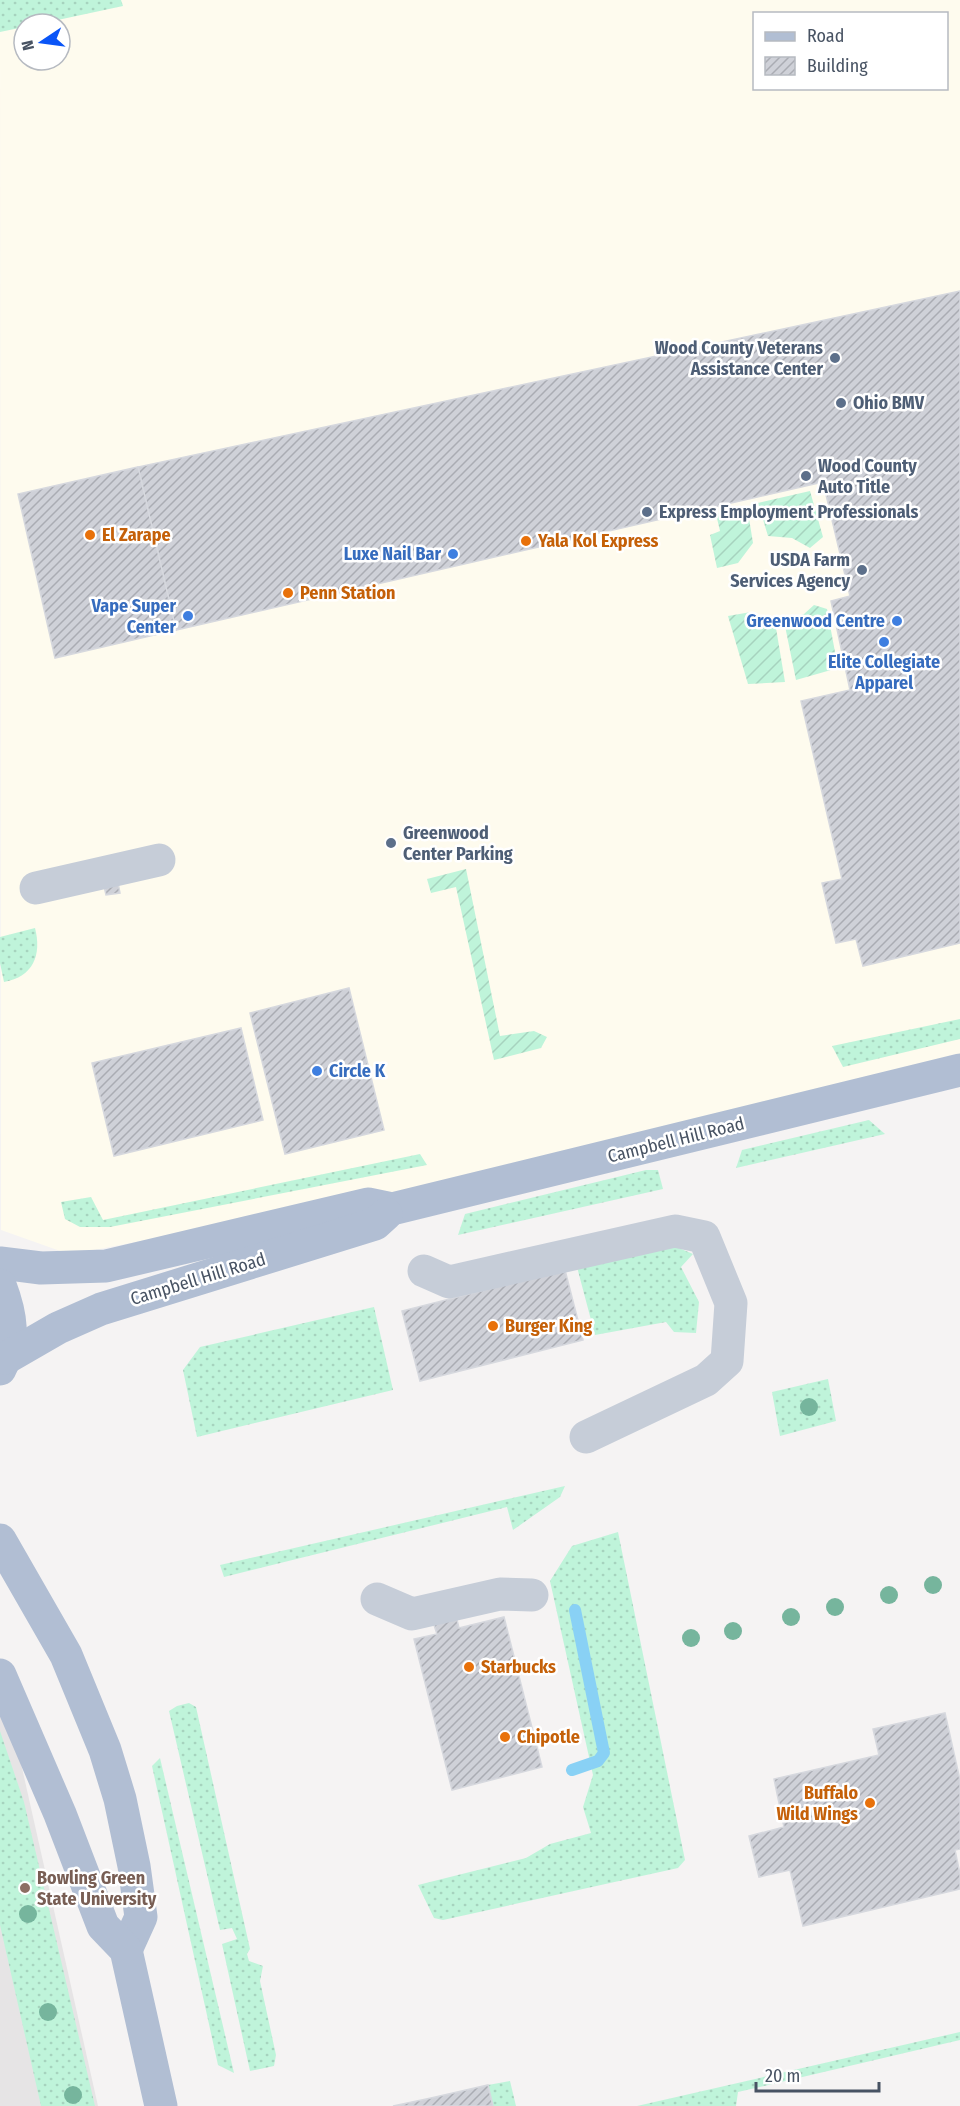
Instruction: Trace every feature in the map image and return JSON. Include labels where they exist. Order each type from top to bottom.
[{"type":"main road","name":"Campbell Hill Road","points":[[0,1263],[41,1268],[106,1266],[368,1204],[392,1209],[960,1070]]},
{"type":"main road","name":"Campbell Hill Road","points":[[3,1364],[58,1328],[101,1309],[375,1224],[392,1209]]},
{"type":"main road","points":[[0,1285],[8,1306],[12,1333],[3,1364]]},
{"type":"main road","points":[[0,1540],[66,1655],[105,1750],[122,1810],[141,1917],[126,1950]]},
{"type":"main road","points":[[0,1675],[60,1814],[103,1926],[126,1950],[162,2106]]},
{"type":"lane","points":[[36,888],[159,860]]},
{"type":"lane","points":[[424,1271],[449,1282],[675,1231],[704,1237],[731,1303],[727,1361],[706,1380],[586,1437]]},
{"type":"lane","points":[[377,1599],[412,1614],[500,1594],[532,1595]]},
{"type":"shaded area","name":"Greenwood Centre","points":[[0,0],[960,0],[960,1070],[366,1198],[94,1250],[63,1252],[1,1230]]},
{"type":"shaded area","name":"Bowling Green State University","points":[[0,1670],[98,2106],[0,2106]]},
{"type":"green space","points":[[0,0],[121,0],[123,6],[72,17],[72,12],[12,12],[12,30],[0,32]]},
{"type":"green space","points":[[810,491],[823,537],[810,548],[792,538],[768,536],[758,503]]},
{"type":"green space","points":[[747,506],[753,543],[738,563],[717,568],[710,535],[720,531],[716,514]]},
{"type":"green space","points":[[814,605],[827,609],[838,668],[796,680],[784,621],[804,614]]},
{"type":"green space","points":[[751,612],[775,622],[785,682],[748,684],[728,616]]},
{"type":"green space","points":[[466,869],[500,1036],[534,1031],[547,1037],[541,1048],[494,1060],[456,887],[431,893],[427,879]]},
{"type":"green space","points":[[35,928],[37,947],[33,963],[22,975],[4,982],[0,963],[0,937]]},
{"type":"green space","points":[[960,1019],[960,1039],[843,1067],[832,1046]]},
{"type":"green space","points":[[869,1120],[885,1134],[736,1168],[742,1150]]},
{"type":"green space","points":[[420,1154],[427,1165],[110,1227],[80,1227],[65,1219],[61,1202],[91,1197],[103,1220]]},
{"type":"green space","points":[[646,1170],[658,1170],[663,1189],[458,1235],[465,1214]]},
{"type":"green space","points":[[667,1243],[693,1254],[681,1267],[699,1302],[696,1333],[674,1332],[666,1322],[595,1335],[577,1267]]},
{"type":"green space","points":[[374,1307],[393,1390],[197,1437],[183,1370],[200,1347]]},
{"type":"green space","points":[[828,1379],[836,1421],[780,1436],[772,1392]]},
{"type":"green space","points":[[565,1486],[560,1497],[513,1530],[507,1507],[224,1577],[220,1565]]},
{"type":"green space","points":[[618,1532],[685,1860],[678,1868],[443,1920],[434,1918],[418,1885],[526,1858],[550,1844],[591,1833],[583,1807],[593,1775],[550,1581],[572,1546]]},
{"type":"green space","points":[[189,1703],[196,1707],[250,1949],[247,1954],[249,1961],[263,1966],[260,1981],[276,2055],[274,2066],[250,2071],[222,1944],[237,1939],[232,1928],[220,1930],[169,1711]]},
{"type":"green space","name":"Bowling Green State University","points":[[0,1731],[24,1802],[95,2106],[41,2106],[0,1925]]},
{"type":"green space","points":[[160,1758],[234,2073],[218,2065],[152,1766]]},
{"type":"green space","points":[[960,2032],[960,2040],[738,2092],[736,2106],[637,2106]]},
{"type":"green space","points":[[510,2081],[516,2106],[493,2106],[488,2085]]},
{"type":"building","name":"Greenwood Centre","points":[[960,291],[960,943],[863,966],[856,939],[836,943],[822,883],[842,879],[801,701],[850,690],[831,601],[850,596],[823,482],[176,630],[138,467]]},
{"type":"building","name":"El Zarape","points":[[138,467],[176,630],[55,658],[18,494]]},
{"type":"building","points":[[118,883],[120,893],[106,895],[104,886]]},
{"type":"building","name":"Circle K","points":[[349,988],[384,1130],[285,1154],[250,1013]]},
{"type":"building","points":[[241,1028],[263,1120],[114,1156],[92,1063]]},
{"type":"building","name":"Burger King","points":[[565,1270],[583,1340],[420,1381],[402,1311]]},
{"type":"building","points":[[456,1616],[459,1628],[504,1617],[542,1767],[452,1790],[414,1639],[437,1634],[433,1622]]},
{"type":"building","name":"Buffalo Wild Wings","points":[[945,1713],[960,1780],[960,1849],[955,1850],[960,1874],[960,1889],[803,1926],[790,1870],[759,1877],[749,1836],[784,1827],[774,1779],[879,1755],[873,1729]]},
{"type":"building","points":[[488,2085],[493,2106],[393,2106],[431,2098]]},
{"type":"waterway","points":[[572,1770],[598,1761],[604,1753],[575,1610]]},
{"type":"place","name":"Wood County Veterans Assistance Center","points":[[835,358]]},
{"type":"place","name":"Ohio BMV","points":[[841,403]]},
{"type":"place","name":"Wood County Auto Title","points":[[806,476]]},
{"type":"place","name":"Express Employment Professionals","points":[[647,512]]},
{"type":"place","name":"El Zarape","points":[[90,535]]},
{"type":"place","name":"Yala Kol Express","points":[[526,541]]},
{"type":"place","name":"Luxe Nail Bar","points":[[453,554]]},
{"type":"place","name":"USDA Farm Services Agency","points":[[862,570]]},
{"type":"place","name":"Penn Station","points":[[288,593]]},
{"type":"place","name":"Vape Super Center","points":[[188,616]]},
{"type":"place","name":"Greenwood Centre","points":[[897,621]]},
{"type":"place","name":"Elite Collegiate Apparel","points":[[884,642]]},
{"type":"place","name":"Greenwood Center Parking","points":[[391,843]]},
{"type":"place","name":"Circle K","points":[[317,1071]]},
{"type":"place","name":"Burger King","points":[[493,1326]]},
{"type":"place","name":"Starbucks","points":[[469,1667]]},
{"type":"place","name":"Chipotle","points":[[505,1737]]},
{"type":"place","name":"Buffalo Wild Wings","points":[[870,1803]]},
{"type":"place","name":"Bowling Green State University","points":[[25,1888]]}]
